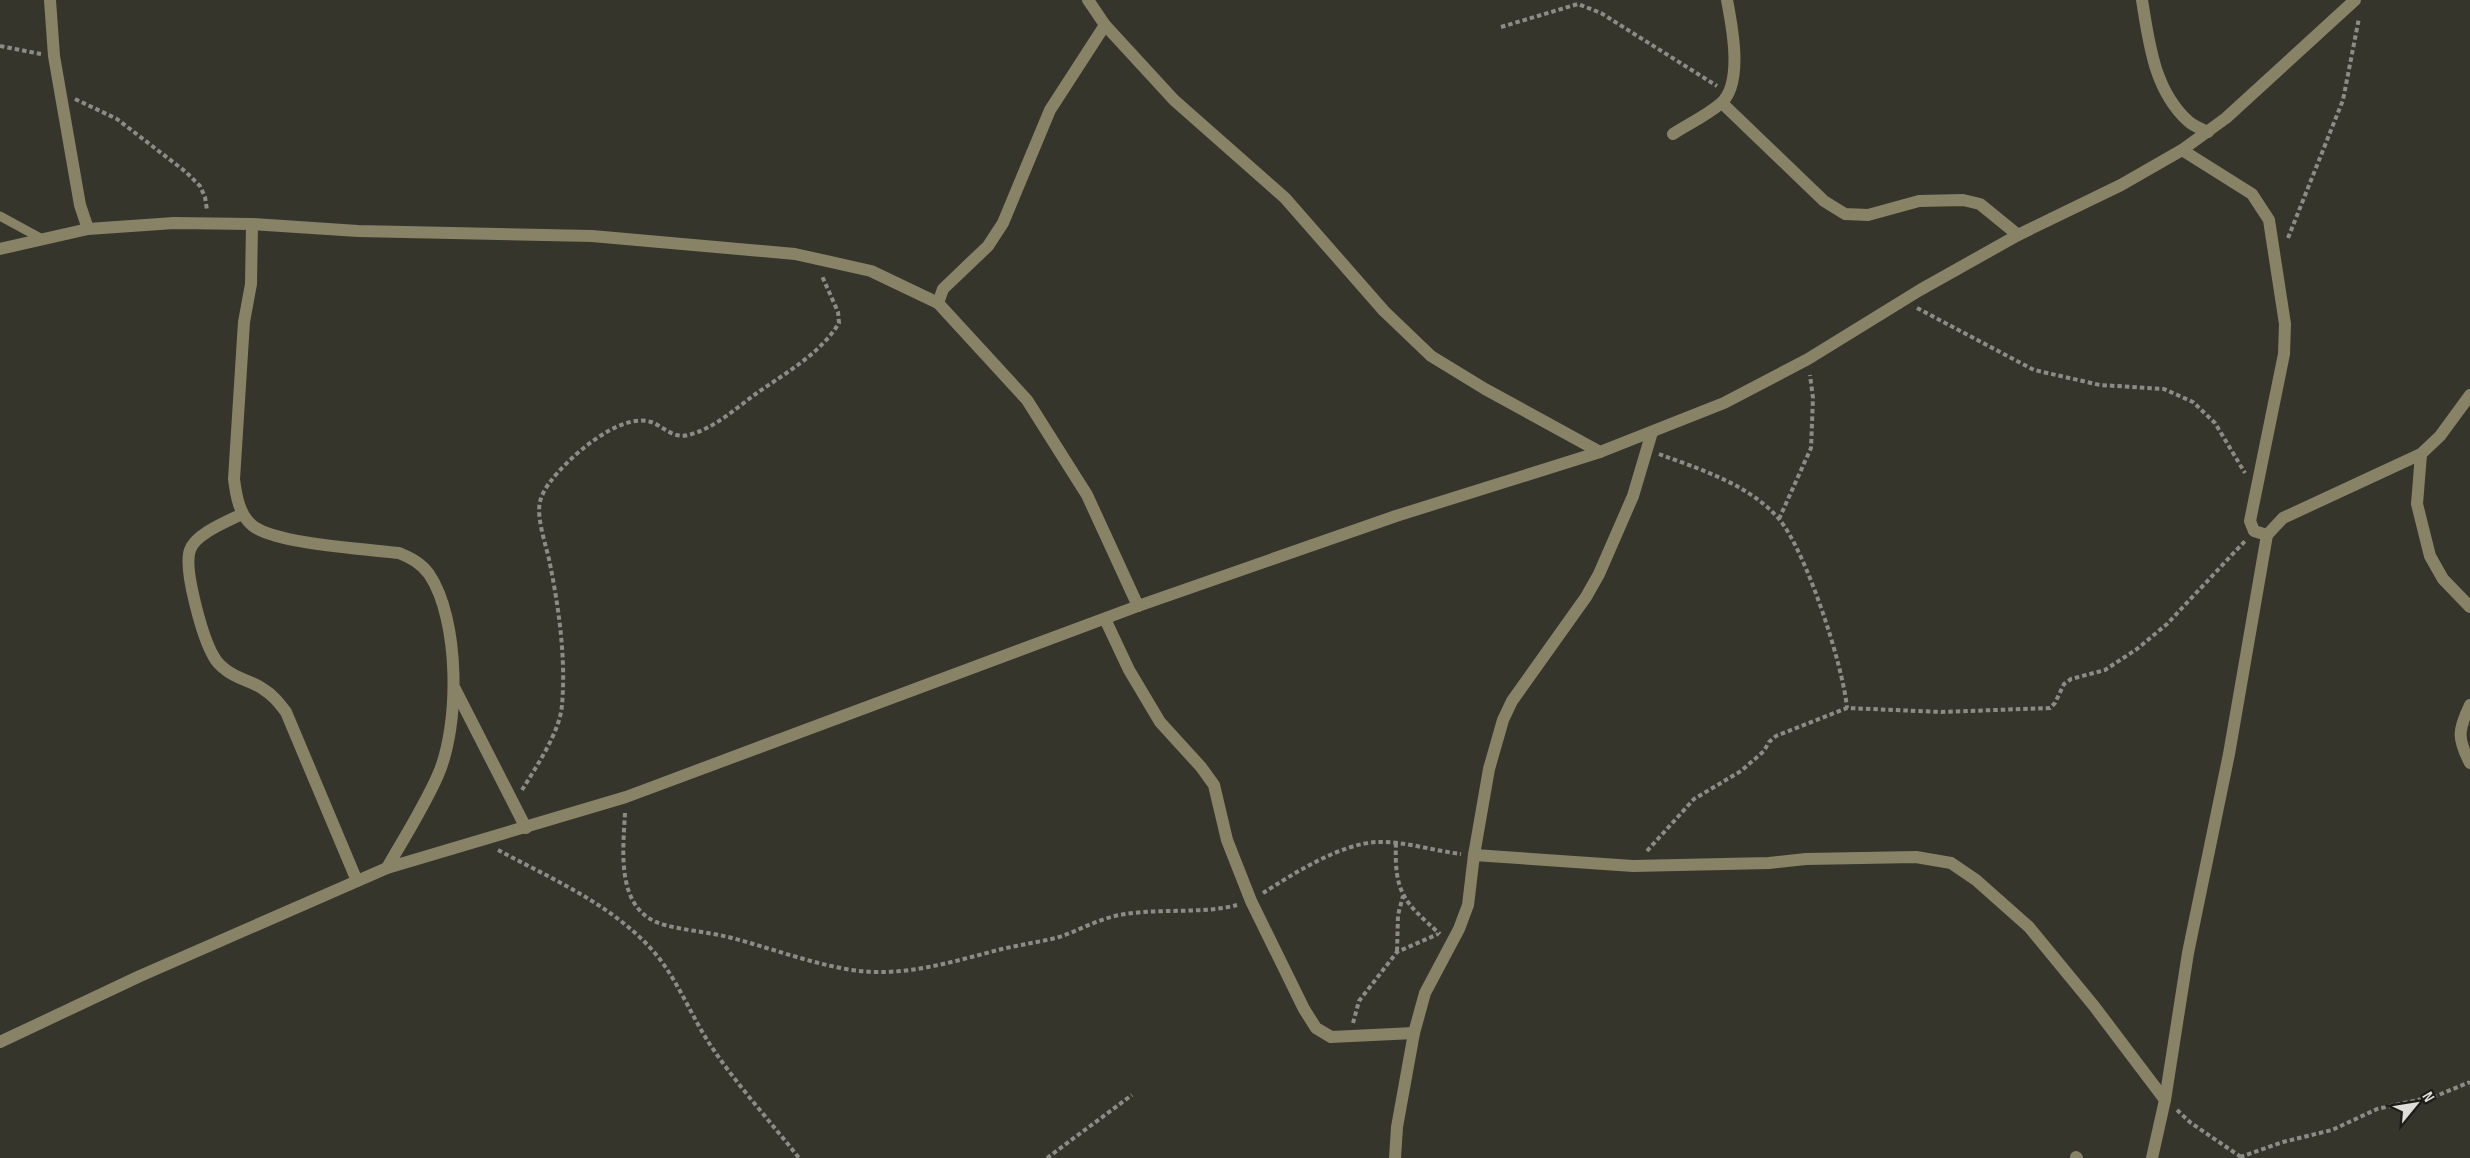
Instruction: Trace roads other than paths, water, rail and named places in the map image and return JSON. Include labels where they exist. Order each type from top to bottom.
[{"type":"street","points":[[50,0],[54,56],[60,93],[80,205],[88,229]]},
{"type":"street","points":[[1088,0],[1105,25],[1174,100],[1285,198],[1384,311],[1431,356],[1485,389],[1600,452]]},
{"type":"street","points":[[1673,134],[1725,98],[1736,59],[1727,0]]},
{"type":"street","points":[[2142,0],[2149,43],[2164,92],[2189,122],[2208,132]]},
{"type":"street","points":[[0,1042],[140,976],[387,868],[626,797],[1138,606],[1396,516],[1600,452],[1724,403],[1808,359],[1903,300],[2018,235],[2121,185],[2182,150],[2208,132],[2358,5]]},
{"type":"street","points":[[938,303],[943,289],[988,246],[1003,223],[1050,110],[1105,25]]},
{"type":"street","points":[[1725,98],[1824,201],[1845,214],[1868,215],[1918,201],[1964,200],[1980,204],[2018,235]]},
{"type":"street","points":[[2182,150],[2252,194],[2269,220],[2285,324],[2284,354],[2250,521],[2254,531],[2267,535]]},
{"type":"street","points":[[0,249],[88,229],[174,224],[252,224],[358,231],[592,236],[795,254],[871,271],[938,303],[1027,400],[1087,495],[1138,606]]},
{"type":"street","points":[[252,224],[251,284],[244,322],[234,479],[242,514],[251,525],[266,534],[399,554],[415,560],[428,573],[443,600],[455,687],[449,735],[439,774],[387,868]]},
{"type":"street","points":[[2152,1158],[2165,1100],[2188,952],[2229,754],[2267,535],[2283,518],[2421,454],[2439,436],[2470,395]]},
{"type":"street","points":[[1395,1158],[1397,1127],[1414,1033],[1425,993],[1451,945],[1468,904],[1489,769],[1503,720],[1512,701],[1586,597],[1599,574],[1633,496],[1652,432]]},
{"type":"street","points":[[2421,454],[2416,504],[2430,556],[2443,579],[2470,606]]},
{"type":"street","points":[[242,514],[198,538],[190,550],[189,569],[195,602],[205,635],[214,657],[227,671],[262,688],[276,698],[286,712],[357,880]]},
{"type":"street","points":[[1105,619],[1129,670],[1160,722],[1201,766],[1214,785],[1227,840],[1251,901],[1304,1010],[1316,1028],[1331,1037],[1350,1038],[1414,1033]]},
{"type":"street","points":[[455,687],[526,828]]},
{"type":"street","points":[[2470,705],[2460,726],[2460,744],[2470,764]]},
{"type":"street","points":[[1474,855],[1633,866],[1769,863],[1825,858],[1916,857],[1951,863],[1976,880],[2030,927],[2094,1006],[2165,1100]]},
{"type":"lane","points":[[0,216],[44,240]]}]
